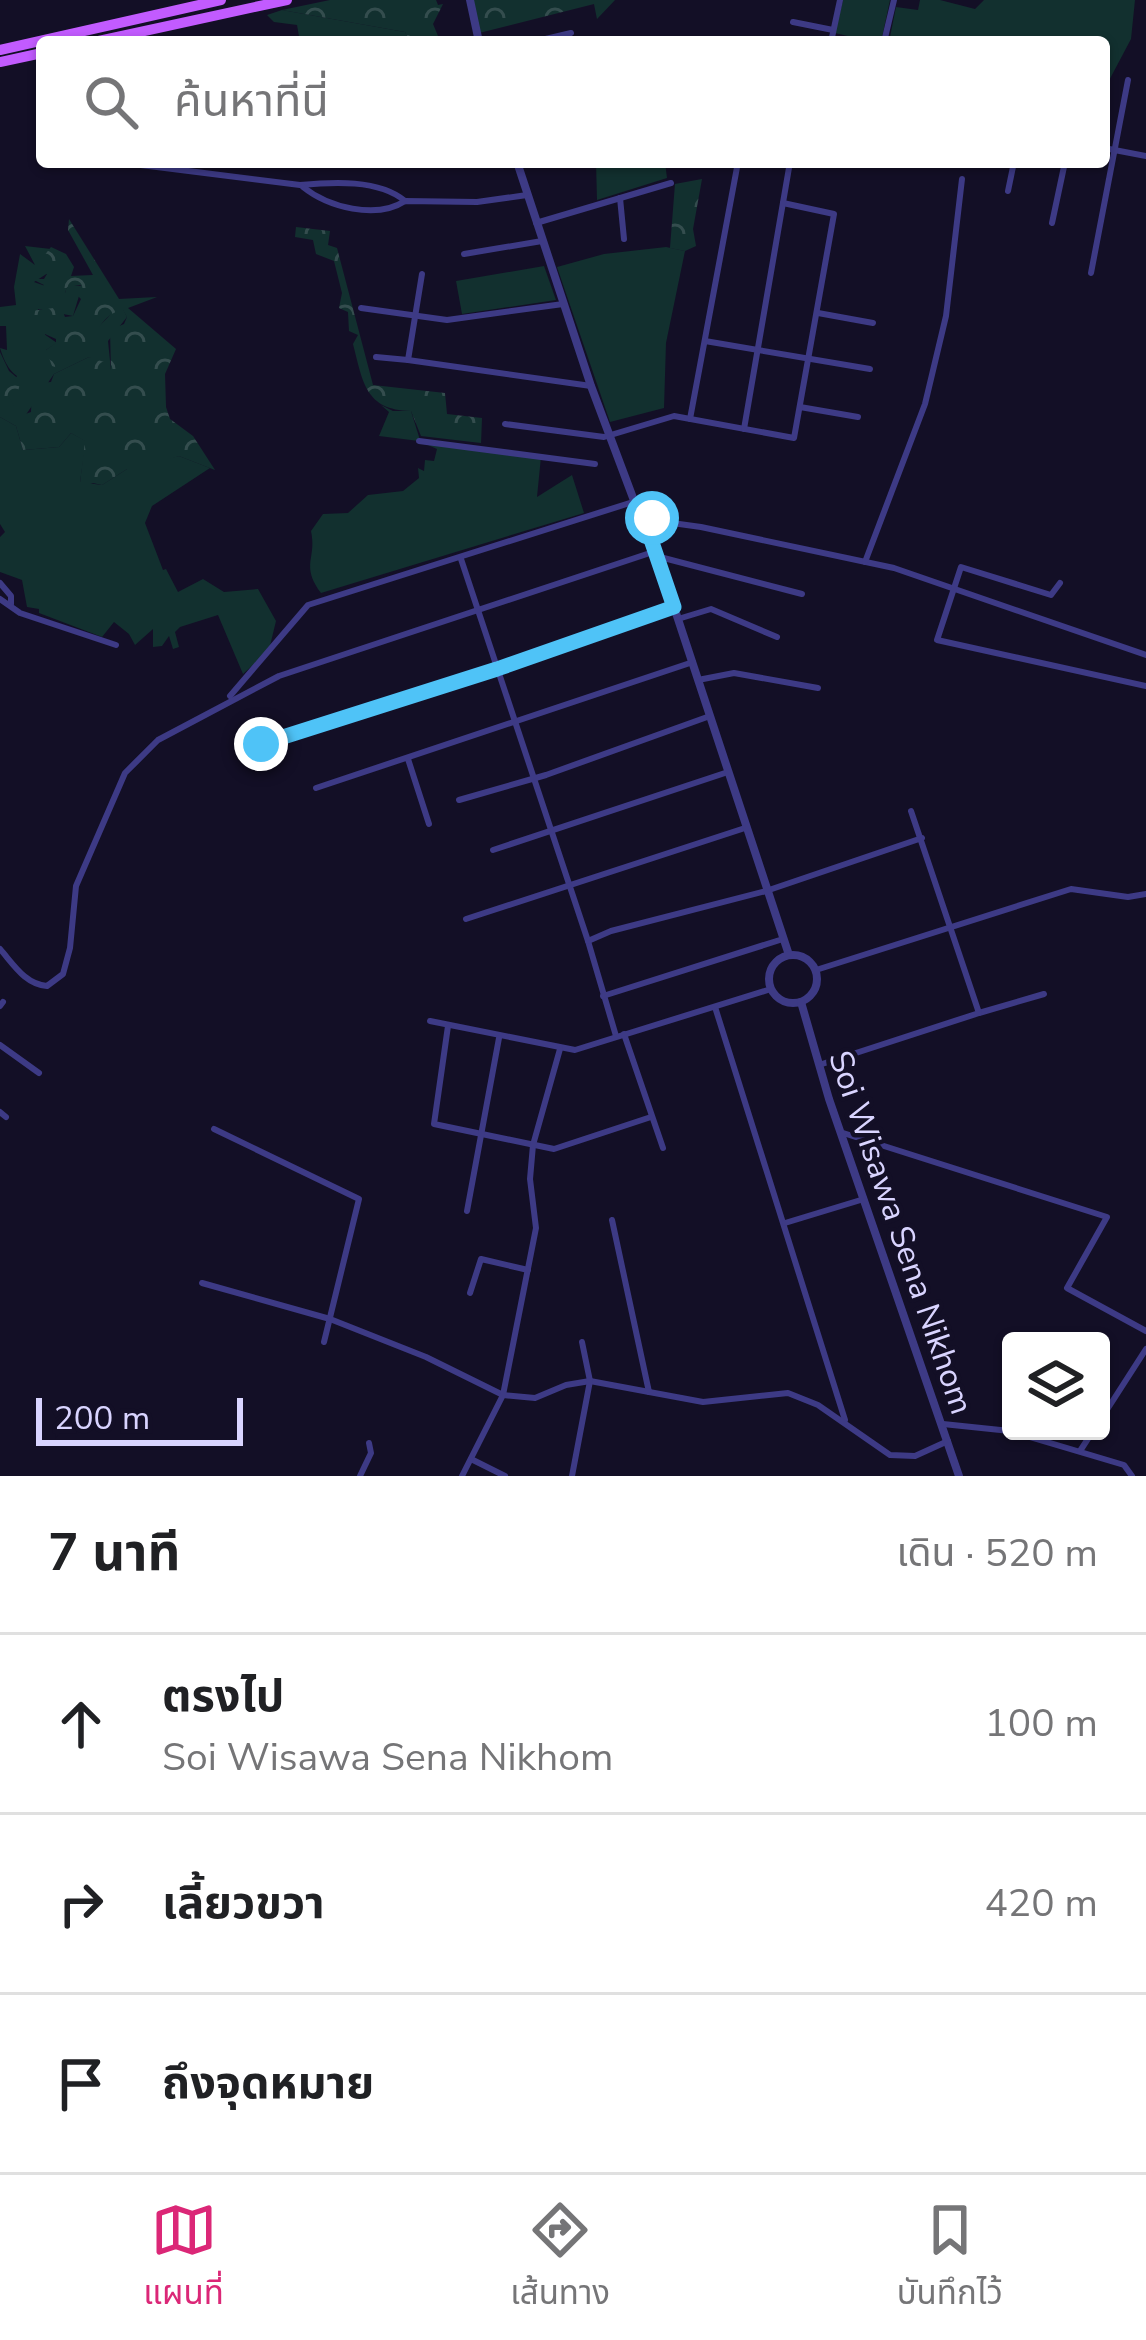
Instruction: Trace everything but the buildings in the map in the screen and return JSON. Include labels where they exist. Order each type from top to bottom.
[{"type":"main road","points":[[80,36],[221,0]]},
{"type":"main road","points":[[122,36],[287,0]]},
{"type":"main road","points":[[1,56],[36,47]]},
{"type":"main road","points":[[1,56],[36,53]]},
{"type":"street","points":[[470,0],[478,36]]},
{"type":"street","points":[[832,36],[840,0]]},
{"type":"street","points":[[885,36],[894,0]]},
{"type":"street","points":[[793,22],[833,30]]},
{"type":"street","points":[[558,36],[571,33]]},
{"type":"street","points":[[1110,142],[1128,80]]},
{"type":"street","points":[[1110,149],[1146,156]]},
{"type":"street","points":[[165,168],[300,185],[372,187],[405,202]]},
{"type":"street","points":[[519,168],[591,386],[644,519],[789,956]]},
{"type":"street","points":[[691,419],[737,168]]},
{"type":"street","points":[[744,429],[789,168]]},
{"type":"street","points":[[1008,191],[1013,168]]},
{"type":"street","points":[[1052,223],[1064,168]]},
{"type":"street","points":[[1091,273],[1105,168]]},
{"type":"street","points":[[865,562],[925,404],[946,316],[962,179]]},
{"type":"street","points":[[536,223],[671,183]]},
{"type":"street","points":[[300,185],[321,201],[369,209],[526,194]]},
{"type":"street","points":[[620,198],[624,239]]},
{"type":"street","points":[[506,424],[599,436],[674,416],[794,438],[834,214],[783,203]]},
{"type":"street","points":[[464,254],[542,241]]},
{"type":"street","points":[[408,360],[422,274]]},
{"type":"street","points":[[361,308],[447,320],[562,304]]},
{"type":"street","points":[[818,313],[873,322]]},
{"type":"street","points":[[705,341],[871,369]]},
{"type":"street","points":[[376,357],[591,386]]},
{"type":"street","points":[[800,407],[858,417]]},
{"type":"street","points":[[419,441],[596,464]]},
{"type":"street","points":[[226,700],[308,604],[636,501]]},
{"type":"street","points":[[644,519],[865,562],[1146,655]]},
{"type":"street","points":[[0,950],[18,972],[37,985],[47,986],[63,974],[76,886],[125,773],[158,740],[279,676],[477,608],[656,554],[802,594]]},
{"type":"street","points":[[461,559],[603,996],[662,1148]]},
{"type":"street","points":[[1060,583],[1051,595],[964,566],[957,572],[937,640],[1146,686]]},
{"type":"street","points":[[0,583],[11,596],[11,604]]},
{"type":"street","points":[[0,599],[20,613],[116,644]]},
{"type":"street","points":[[245,754],[291,734],[674,607]]},
{"type":"street","points":[[678,619],[710,609],[777,637]]},
{"type":"street","points":[[316,788],[693,662]]},
{"type":"street","points":[[698,680],[734,673],[818,688]]},
{"type":"street","points":[[459,800],[710,716]]},
{"type":"street","points":[[408,758],[430,824]]},
{"type":"street","points":[[493,850],[728,772]]},
{"type":"street","points":[[911,811],[979,1013]]},
{"type":"street","points":[[466,919],[745,828]]},
{"type":"street","points":[[588,941],[766,892],[922,838]]},
{"type":"street","points":[[816,970],[1071,890],[1145,896]]},
{"type":"street","points":[[603,996],[783,939]]},
{"type":"street","points":[[789,956],[805,958],[816,970],[817,986],[801,1002],[787,1003],[771,989],[772,968],[789,956]]},
{"type":"street","points":[[430,1022],[575,1050],[771,989]]},
{"type":"street","points":[[819,1065],[1044,994]]},
{"type":"street","name":"Soi Wisawa Sena Nikhom","points":[[801,1002],[840,1132],[959,1476]]},
{"type":"street","points":[[715,1007],[846,1424]]},
{"type":"street","points":[[448,1026],[433,1122],[564,1148],[651,1117]]},
{"type":"street","points":[[467,1211],[500,1037]]},
{"type":"street","points":[[0,1045],[39,1073]]},
{"type":"street","points":[[462,1476],[503,1396],[536,1228],[530,1179],[532,1145],[560,1049]]},
{"type":"street","points":[[214,1129],[357,1195],[359,1204],[324,1342]]},
{"type":"street","points":[[840,1132],[1107,1216],[1067,1288],[1146,1331]]},
{"type":"street","points":[[785,1223],[864,1199]]},
{"type":"street","points":[[612,1220],[649,1394]]},
{"type":"street","points":[[470,1293],[481,1259],[528,1270]]},
{"type":"street","points":[[202,1283],[329,1318],[426,1357],[503,1396],[535,1398],[590,1381],[703,1402],[788,1393],[818,1406],[890,1455],[915,1456],[948,1441]]},
{"type":"street","points":[[572,1476],[590,1381],[582,1342]]},
{"type":"street","points":[[1110,1405],[1146,1348]]},
{"type":"street","points":[[942,1424],[1010,1431],[1124,1465],[1132,1476]]},
{"type":"street","points":[[1080,1451],[1087,1440]]},
{"type":"street","points":[[360,1476],[371,1453],[369,1442]]},
{"type":"street","points":[[471,1459],[505,1476]]},
{"type":"green space","points":[[330,0],[436,0],[443,4],[433,24],[438,36],[407,36],[282,10]]},
{"type":"green space","points":[[472,0],[615,0],[597,19],[594,4],[479,33]]},
{"type":"green space","points":[[843,0],[890,0],[882,36],[835,33]]},
{"type":"green space","points":[[920,0],[975,9],[984,0],[1135,0],[1131,39],[1110,79],[1110,36],[890,36],[896,7],[918,10]]},
{"type":"green space","points":[[282,10],[407,36],[299,36],[297,25],[274,22],[267,15]]},
{"type":"green space","points":[[596,168],[666,168],[667,178],[597,200]]},
{"type":"green space","points":[[702,179],[693,229],[696,246],[685,251],[670,248],[675,184]]},
{"type":"green space","points":[[69,219],[119,299],[157,297],[128,308],[176,349],[165,374],[166,407],[170,419],[193,436],[215,470],[179,456],[161,462],[151,478],[127,469],[102,485],[84,486],[80,483],[85,441],[71,433],[59,447],[23,450],[16,426],[0,417],[0,352],[9,371],[21,381],[17,394],[8,395],[20,416],[31,412],[32,392],[39,383],[51,382],[54,374],[89,357],[111,370],[110,330],[124,324],[123,310],[109,316],[83,343],[83,350],[58,368],[52,366],[46,350],[56,339],[45,334],[43,344],[36,343],[27,331],[31,311],[61,307],[65,317],[73,316],[81,299],[76,294],[81,285],[67,287],[59,301],[32,279],[44,279],[47,274],[41,271],[40,261],[51,247],[66,254],[74,267],[71,276],[93,275],[68,230]]},
{"type":"green space","points":[[296,227],[330,231],[328,245],[337,248],[373,385],[445,393],[447,414],[482,418],[481,443],[421,436],[411,411],[384,405],[368,391],[353,344],[358,335],[349,331],[348,312],[339,308],[342,293],[334,261],[316,254],[313,240],[295,237]]},
{"type":"green space","points":[[25,246],[51,249],[48,273],[34,282],[65,293],[67,286],[82,286],[73,316],[38,309],[44,334],[57,343],[46,350],[68,358],[113,312],[123,309],[127,317],[108,341],[111,370],[89,357],[54,374],[25,416],[19,416],[7,394],[17,376],[0,348],[7,350],[0,307],[16,305],[20,254],[35,265]]},
{"type":"green space","points":[[666,247],[685,251],[666,343],[664,408],[610,422],[557,267],[604,254]]},
{"type":"green space","points":[[544,266],[556,300],[462,314],[456,281]]},
{"type":"green space","points":[[381,405],[411,411],[420,440],[541,457],[537,497],[572,475],[584,513],[321,593],[310,568],[311,531],[323,514],[348,513],[368,495],[403,491],[419,478],[418,468],[424,471],[425,460],[434,461],[437,449],[419,441],[379,436],[389,412]]},
{"type":"green space","points":[[0,417],[16,426],[23,450],[59,447],[71,433],[86,441],[80,482],[102,485],[127,469],[179,456],[210,468],[152,506],[145,523],[163,570],[178,592],[203,579],[224,592],[258,589],[276,621],[269,650],[243,674],[218,615],[180,627],[175,632],[179,647],[173,649],[169,636],[162,646],[153,647],[153,629],[135,645],[114,622],[102,637],[27,607],[22,580],[0,572],[0,537],[5,532],[0,524]]},
{"type":"route","points":[[261,744],[674,607],[644,519],[652,518]]}]
